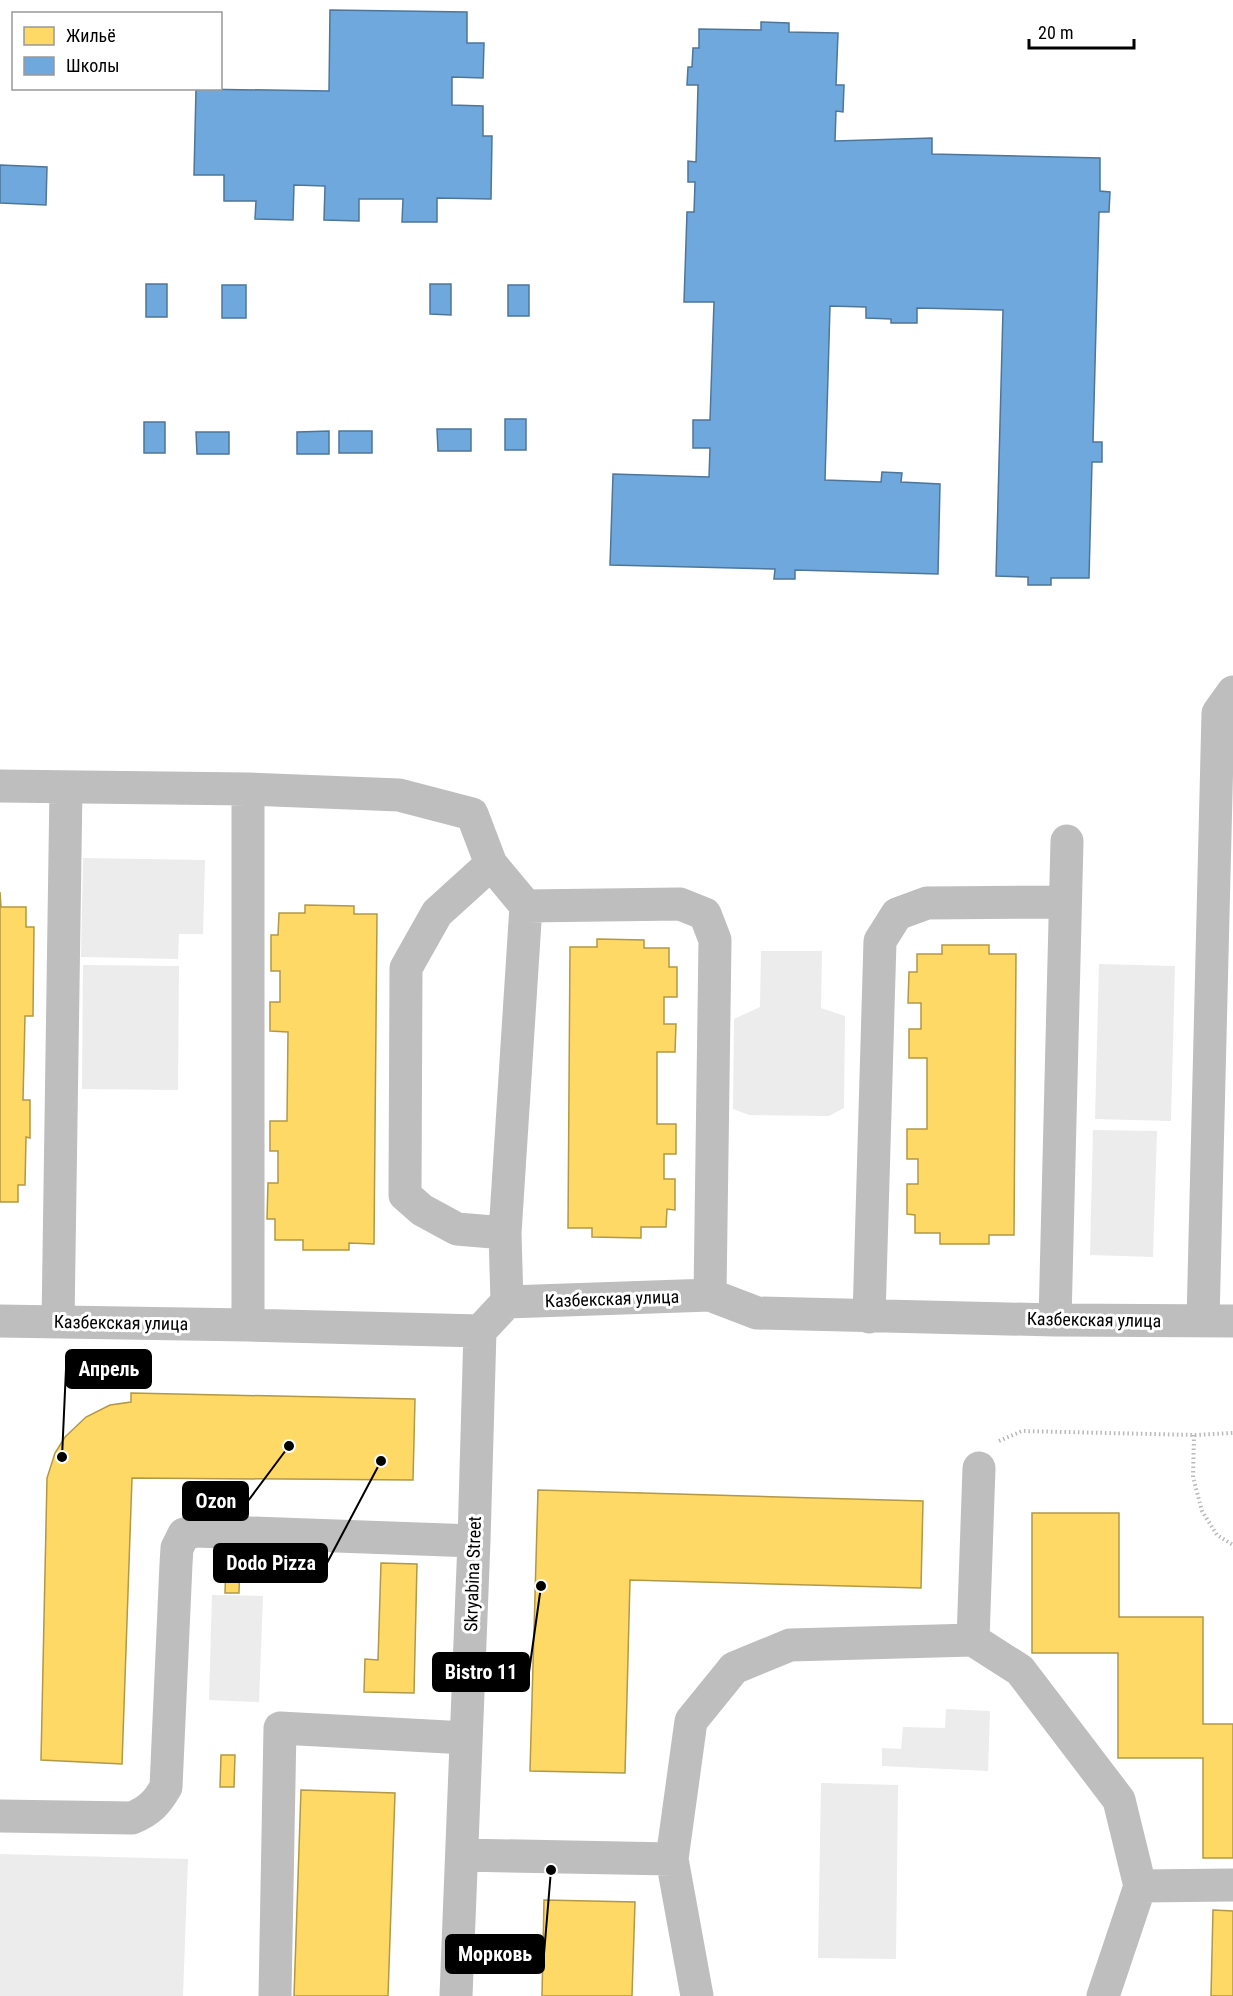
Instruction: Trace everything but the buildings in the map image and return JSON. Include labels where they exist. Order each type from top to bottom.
[{"type":"street","points":[[1218,1321],[1218,713],[1233,692]]},
{"type":"street","points":[[0,786],[248,789],[399,795],[472,814],[491,864],[526,906],[505,1233],[507,1302],[480,1331]]},
{"type":"street","points":[[58,1322],[66,787]]},
{"type":"street","points":[[248,789],[248,1325]]},
{"type":"street","points":[[1055,1320],[1067,841]]},
{"type":"street","points":[[491,864],[436,913],[406,968],[405,1195],[423,1210],[457,1229],[505,1233]]},
{"type":"street","points":[[869,1317],[880,941],[897,914],[927,903],[1064,902]]},
{"type":"street","points":[[526,906],[680,904],[705,914],[715,940],[710,1295]]},
{"type":"street","name":"Казбекская улица","points":[[507,1302],[710,1295],[757,1313],[869,1317],[1218,1321]]},
{"type":"street","name":"Казбекская улица","points":[[0,1321],[480,1331]]},
{"type":"street","name":"Skryabina Street","points":[[456,1996],[480,1331]]},
{"type":"street","points":[[973,1640],[979,1468]]},
{"type":"street","points":[[0,1816],[132,1818],[149,1811],[159,1800],[166,1787],[177,1548],[184,1534],[196,1531],[474,1541]]},
{"type":"street","points":[[697,1996],[672,1859],[691,1721],[734,1668],[790,1645],[973,1640],[1020,1670],[1119,1800],[1140,1886],[1103,1996]]},
{"type":"street","points":[[275,1996],[279,1728],[466,1738]]},
{"type":"street","points":[[462,1855],[672,1859]]},
{"type":"street","points":[[1140,1886],[1233,1886]]},
{"type":"path","points":[[979,1468],[996,1443],[1022,1431],[1194,1436],[1233,1433]]},
{"type":"path","points":[[1194,1436],[1193,1477],[1202,1511],[1217,1535],[1233,1545]]},
{"type":"shaded area","points":[[83,858],[205,860],[203,934],[179,934],[178,959],[81,957]]},
{"type":"shaded area","points":[[761,951],[822,951],[821,1008],[845,1016],[844,1108],[829,1116],[749,1115],[733,1109],[734,1019],[760,1007]]},
{"type":"shaded area","points":[[1099,964],[1175,966],[1171,1121],[1095,1119]]},
{"type":"shaded area","points":[[83,965],[179,966],[178,1090],[82,1089]]},
{"type":"shaded area","points":[[1093,1130],[1157,1131],[1153,1257],[1090,1255]]},
{"type":"shaded area","points":[[212,1595],[263,1596],[259,1702],[209,1700]]},
{"type":"shaded area","points":[[946,1709],[990,1711],[988,1771],[882,1766],[882,1748],[901,1749],[903,1727],[945,1728]]},
{"type":"shaded area","points":[[821,1783],[898,1785],[896,1959],[818,1958]]},
{"type":"shaded area","points":[[0,1854],[188,1859],[183,1996],[0,1996]]},
{"type":"place","name":"Ozon","points":[[289,1446]]},
{"type":"place","name":"Апрель","points":[[62,1457]]},
{"type":"place","name":"Dodo Pizza","points":[[381,1461]]},
{"type":"place","name":"Bistro 11","points":[[541,1586]]},
{"type":"place","name":"Морковь","points":[[551,1870]]}]
